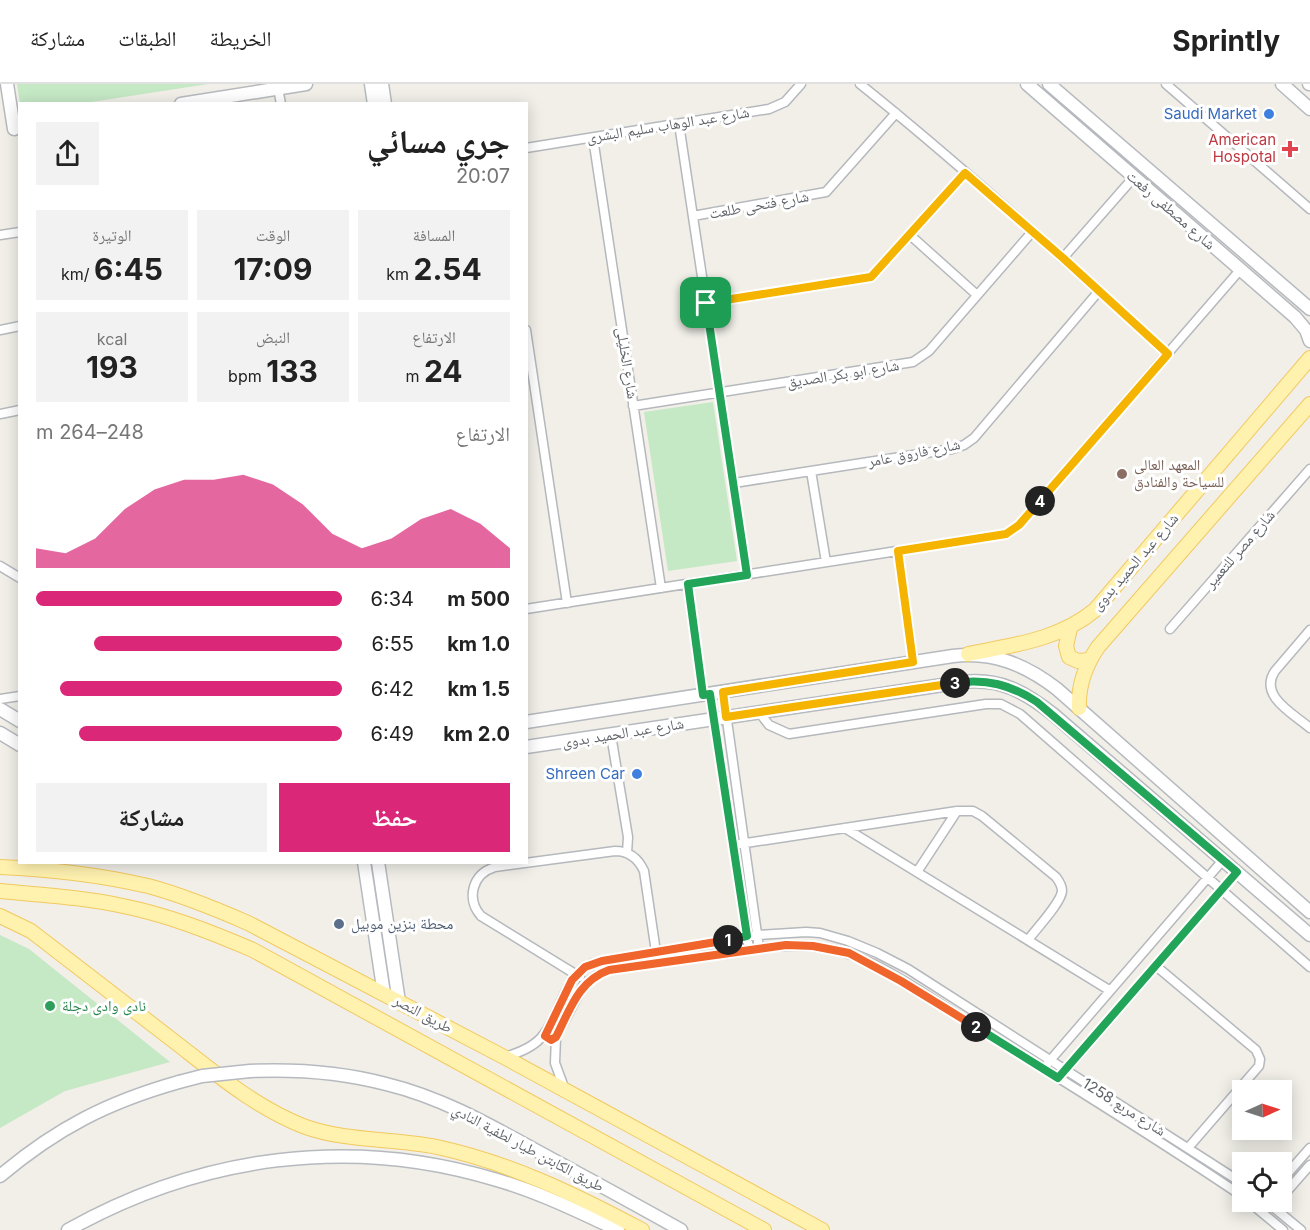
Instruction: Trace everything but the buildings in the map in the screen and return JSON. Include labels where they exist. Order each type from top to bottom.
[{"type":"main road","points":[[0,131],[17,129],[6,84]]},
{"type":"main road","points":[[187,102],[306,84]]},
{"type":"main road","points":[[371,84],[374,102]]},
{"type":"main road","points":[[382,84],[385,102]]},
{"type":"main road","name":"شارع مصطفى رفعت","points":[[1027,84],[1240,270],[1305,320],[1310,341]]},
{"type":"main road","name":"شارع مصطفى رفعت","points":[[1049,84],[1310,309]]},
{"type":"main road","points":[[1282,84],[1310,109]]},
{"type":"main road","name":"شارع عبد الحميد بدوى","points":[[528,722],[969,654],[1030,641],[1070,628],[1095,610],[1106,598],[1310,358]]},
{"type":"main road","name":"شارع عبد الحميد بدوى","points":[[1079,708],[1081,680],[1089,660],[1098,647],[1310,404]]},
{"type":"main road","points":[[1070,628],[1066,646],[1069,657],[1074,661],[1089,660]]},
{"type":"main road","name":"شارع عبد الحميد بدوى","points":[[969,654],[996,657],[1021,666],[1046,680],[1310,912]]},
{"type":"main road","name":"شارع عبد الحميد بدوى","points":[[528,747],[963,682],[984,681],[1005,685],[1019,690],[1054,714],[1310,935]]},
{"type":"main road","points":[[0,709],[18,720]]},
{"type":"main road","points":[[0,733],[18,744]]},
{"type":"main road","points":[[364,864],[384,994]]},
{"type":"main road","points":[[378,864],[399,1002]]},
{"type":"main road","name":"طريق النصر","points":[[0,867],[42,866],[149,887],[212,908],[268,932],[822,1230]]},
{"type":"main road","name":"طريق النصر","points":[[0,891],[80,898],[125,906],[190,925],[253,950],[764,1230]]},
{"type":"main road","points":[[0,916],[31,932],[238,1091],[282,1116],[327,1133],[412,1143],[456,1151],[502,1164],[556,1185],[642,1230]]},
{"type":"main road","name":"طريق الكابتن طيار لطفية النادي","points":[[0,1176],[40,1144],[87,1115],[128,1098],[179,1082],[218,1074],[302,1070],[335,1073],[388,1084],[476,1117],[681,1230]]},
{"type":"main road","points":[[68,1230],[103,1210],[191,1177],[264,1161],[312,1157],[396,1160],[428,1164],[496,1179],[535,1193],[618,1230]]},
{"type":"street","name":"شارع عبد الوهاب سليم البشرى","points":[[528,148],[773,108],[785,102],[801,84]]},
{"type":"street","points":[[860,84],[1063,258],[1168,354]]},
{"type":"street","points":[[1166,84],[1310,209]]},
{"type":"street","points":[[278,88],[281,102]]},
{"type":"street","name":"شارع فتحى طلعت","points":[[693,216],[826,192],[896,113]]},
{"type":"street","points":[[679,124],[747,575]]},
{"type":"street","name":"شارع الخليلى","points":[[593,138],[661,588]]},
{"type":"street","points":[[706,303],[866,279],[874,274],[965,173]]},
{"type":"street","points":[[1063,258],[1134,177]]},
{"type":"street","points":[[0,235],[18,231]]},
{"type":"street","name":"شارع ابو بكر الصديق","points":[[633,406],[913,362],[928,351],[1032,232]]},
{"type":"street","points":[[910,235],[977,295]]},
{"type":"street","points":[[528,609],[1001,535],[1015,528],[1240,270]]},
{"type":"street","name":"شارع فاروق عامر","points":[[734,483],[952,449],[969,442],[1099,291]]},
{"type":"street","points":[[0,330],[18,326]]},
{"type":"street","points":[[528,343],[567,603]]},
{"type":"street","points":[[0,414],[18,411]]},
{"type":"street","name":"شارع مصر للتعمير","points":[[1170,629],[1310,469]]},
{"type":"street","points":[[811,471],[826,562]]},
{"type":"street","points":[[898,551],[913,662]]},
{"type":"street","points":[[0,566],[18,576]]},
{"type":"street","points":[[688,584],[712,693],[720,718],[744,844],[759,948]]},
{"type":"street","points":[[1310,630],[1275,671],[1270,686],[1275,699],[1310,728]]},
{"type":"street","points":[[0,699],[18,696]]},
{"type":"street","points":[[759,712],[769,725],[789,735],[986,704],[1008,706],[1310,967]]},
{"type":"street","points":[[720,718],[733,845],[749,949]]},
{"type":"street","points":[[611,735],[628,837],[627,853]]},
{"type":"street","points":[[733,845],[967,810],[982,816],[1061,884],[1058,901],[1028,940]]},
{"type":"street","points":[[917,872],[957,811]]},
{"type":"street","points":[[844,828],[1109,990]]},
{"type":"street","points":[[528,863],[615,851],[627,853],[638,860],[644,871],[656,952]]},
{"type":"street","points":[[1043,1069],[1223,860]]},
{"type":"street","points":[[518,864],[495,867],[480,875],[474,884],[472,901],[481,916],[588,981],[579,992],[556,1037],[555,1063],[565,1090]]},
{"type":"street","points":[[1058,1078],[1237,872]]},
{"type":"street","points":[[1296,900],[1310,900]]},
{"type":"street","name":"شارع مربع 1258","points":[[576,975],[585,967],[596,962],[747,936],[806,932],[837,937],[877,953],[908,969],[1232,1177]]},
{"type":"street","name":"شارع مربع 1258","points":[[588,981],[609,970],[749,949],[800,945],[837,950],[861,958],[901,981],[1232,1189]]},
{"type":"street","points":[[1156,966],[1256,1050],[1260,1059],[1259,1066],[1188,1148]]},
{"type":"street","points":[[901,981],[908,969]]},
{"type":"street","points":[[504,1057],[527,1049],[545,1034],[576,975]]},
{"type":"street","points":[[545,1034],[549,1040],[556,1037]]},
{"type":"street","points":[[1292,1168],[1310,1148]]},
{"type":"street","points":[[1208,1173],[1214,1165]]},
{"type":"street","points":[[1292,1184],[1310,1165]]},
{"type":"street","points":[[1261,1212],[1283,1230]]},
{"type":"street","points":[[1284,1212],[1301,1230]]},
{"type":"green space","points":[[17,84],[208,84],[91,102],[20,102]]},
{"type":"green space","points":[[713,402],[737,561],[668,571],[644,412]]},
{"type":"green space","name":"نادى وادى دجلة","points":[[0,935],[29,949],[170,1062],[65,1091],[0,1128]]},
{"type":"place","name":"Saudi Market","points":[[1269,114]]},
{"type":"place","name":"American Hospotal","points":[[1290,149]]},
{"type":"place","name":"المعهد العالى للسياحة والفنادق","points":[[1122,474]]},
{"type":"place","name":"Shreen Car","points":[[637,774]]},
{"type":"place","name":"محطة بنزين موبيل","points":[[339,924]]},
{"type":"place","name":"نادى وادى دجلة","points":[[50,1006]]},
{"type":"route","points":[[965,173],[1168,354],[1015,528],[1001,535],[898,551],[913,662],[723,692],[726,717],[973,681],[994,682],[1019,690],[1054,714],[1237,872],[1058,1078],[861,958],[837,950],[813,946],[786,945],[759,948],[609,970],[598,974],[583,986],[556,1037],[549,1040],[545,1036],[572,980],[591,964],[747,936],[710,694],[703,695],[688,584],[747,575],[706,303],[871,277],[965,173]]}]
